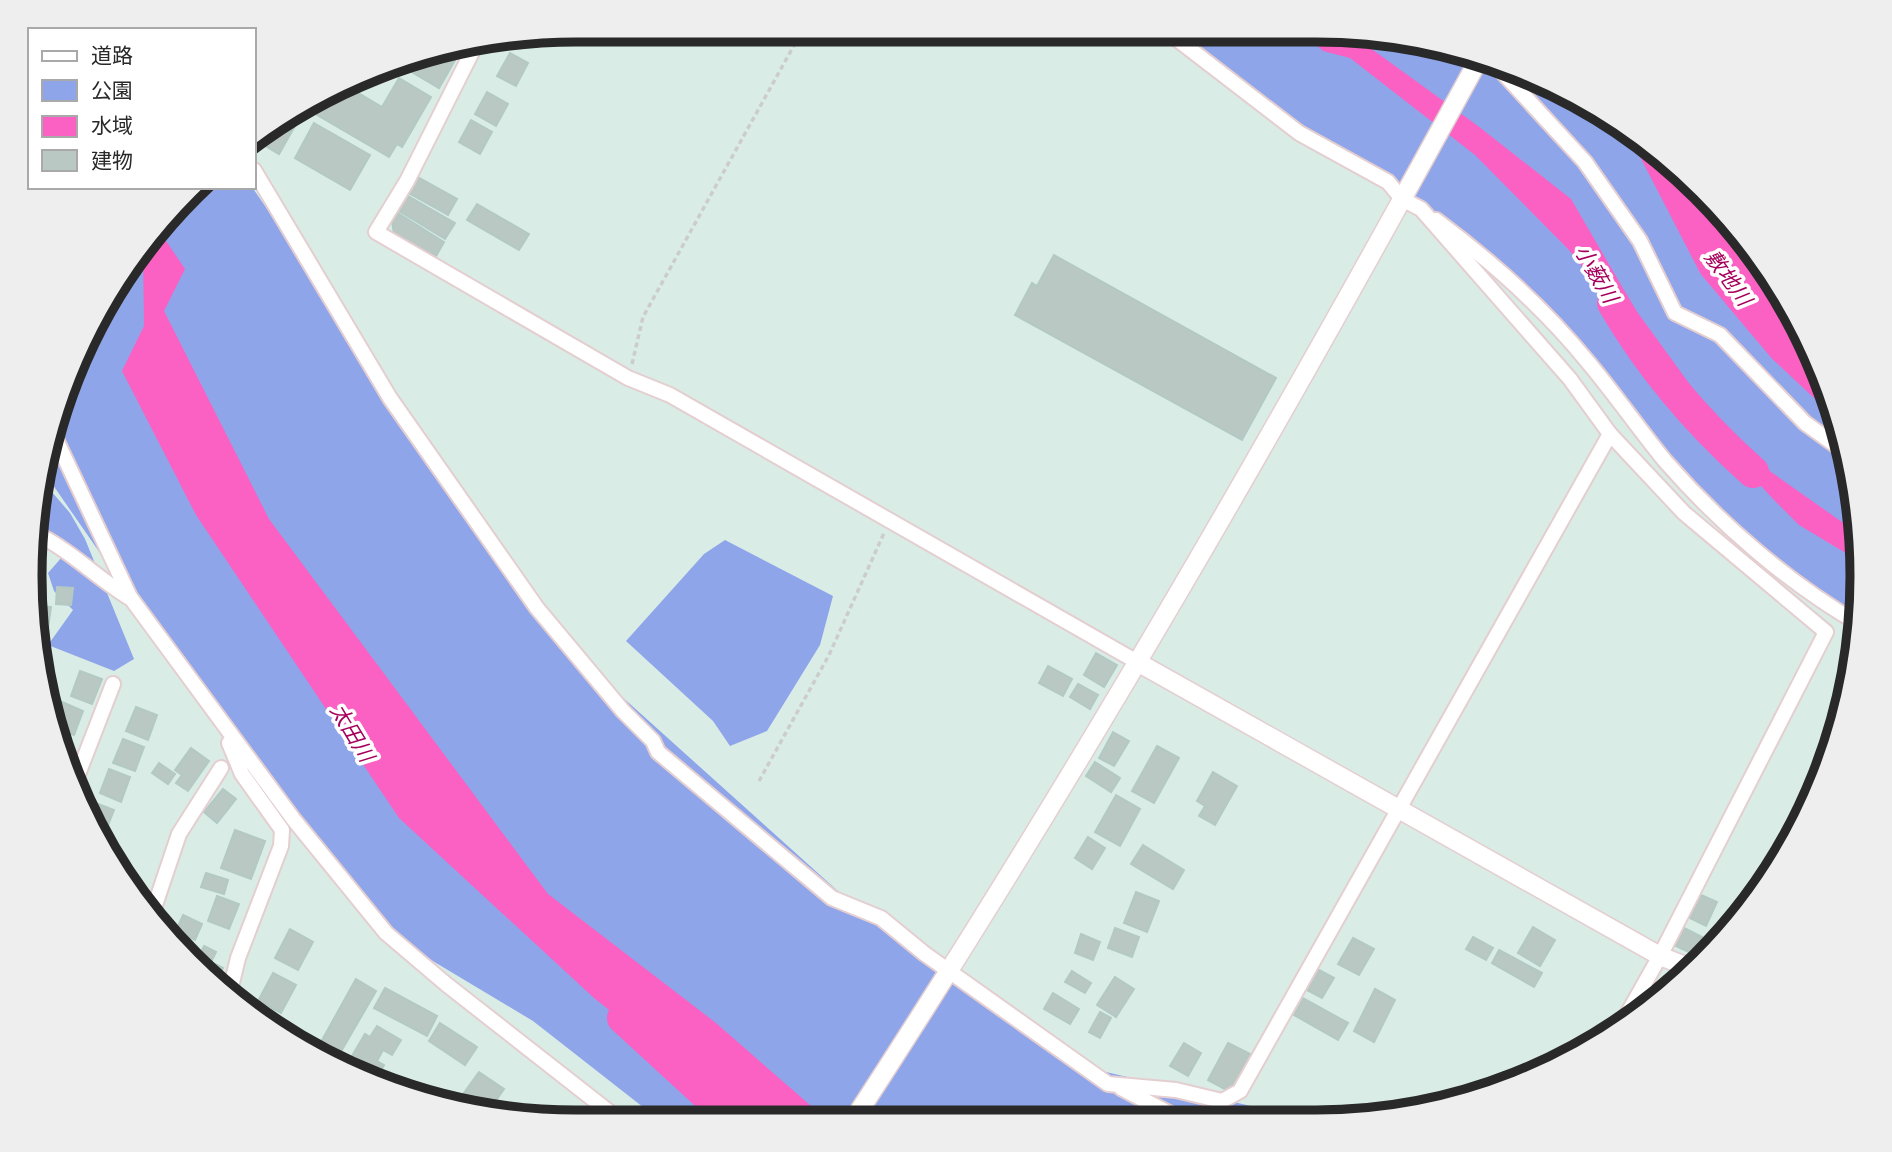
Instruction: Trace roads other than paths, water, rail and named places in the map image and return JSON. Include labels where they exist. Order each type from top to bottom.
[{"type":"street","points":[[1181,42],[1299,133],[1388,182],[1402,200],[1421,209],[1484,256],[1586,359],[1666,461],[1728,524],[1796,582],[1848,617]]},
{"type":"street","points":[[472,52],[407,181],[376,232],[628,378],[670,396],[1660,956],[1682,965]]},
{"type":"street","points":[[860,1110],[937,992],[1139,663],[1475,66]]},
{"type":"street","points":[[1508,78],[1585,162],[1640,241],[1675,313],[1720,335],[1805,423],[1833,444]]},
{"type":"street","points":[[256,173],[390,398],[537,608],[623,711],[653,741],[658,752],[831,898],[881,918],[1108,1084],[1116,1086],[1176,1090],[1222,1101],[1240,1091],[1401,810],[1609,433]]},
{"type":"street","points":[[1421,209],[1570,379],[1609,433],[1708,536],[1826,632],[1631,1007]]},
{"type":"street","points":[[58,445],[130,597],[222,725],[386,933],[446,984],[607,1110]]},
{"type":"street","points":[[43,538],[83,561],[111,586],[130,597]]},
{"type":"street","points":[[79,771],[113,684]]},
{"type":"street","points":[[222,725],[242,774],[282,831],[281,846],[238,958],[232,984]]},
{"type":"street","points":[[155,905],[179,834],[221,768]]},
{"type":"street","points":[[1116,1086],[1163,1110]]},
{"type":"water","points":[[1313,42],[1365,45],[1478,126],[1571,199],[1635,309],[1704,404],[1771,472],[1847,526],[1849,555],[1799,525],[1774,500],[1723,445],[1569,250],[1475,155],[1350,58],[1323,51]]},
{"type":"water","points":[[1667,174],[1694,198],[1740,251],[1778,309],[1810,373],[1759,330],[1705,249]]},
{"type":"water","points":[[164,237],[185,269],[164,311],[269,519],[548,894],[716,1023],[816,1110],[735,1110],[594,998],[399,818],[196,515],[122,371],[144,326],[143,263]]},
{"type":"waterway","name":"敷地川","points":[[1667,174],[1714,265],[1783,347],[1808,371]]},
{"type":"waterway","name":"小薮川","points":[[1613,303],[1643,350],[1676,393],[1713,434],[1753,472]]},
{"type":"waterway","name":"太田川","points":[[623,1018],[723,1110]]}]
